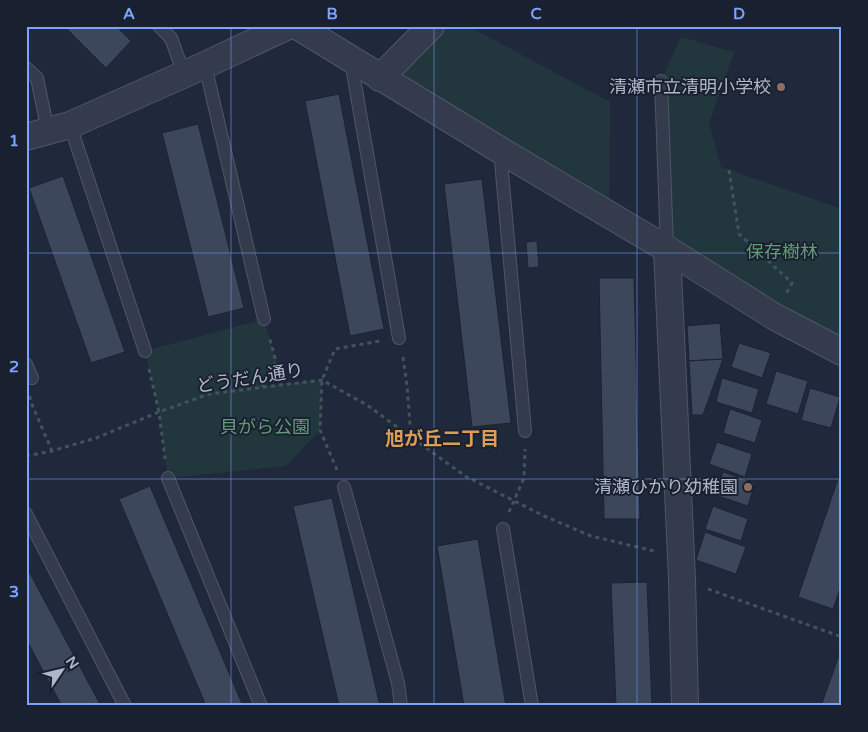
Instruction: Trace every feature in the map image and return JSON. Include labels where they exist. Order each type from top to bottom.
[{"type":"street","points":[[48,131],[195,70],[288,26]]},
{"type":"street","points":[[297,26],[380,78],[667,249],[775,317],[842,352]]},
{"type":"street","points":[[380,78],[431,26]]},
{"type":"street","points":[[667,249],[682,568],[686,706]]},
{"type":"lane","points":[[159,26],[171,38],[195,70],[264,319]]},
{"type":"lane","points":[[350,58],[399,338]]},
{"type":"lane","points":[[26,68],[37,78],[48,131],[145,351]]},
{"type":"lane","points":[[661,81],[667,249]]},
{"type":"lane","points":[[500,150],[525,431]]},
{"type":"lane","points":[[26,364],[32,378]]},
{"type":"lane","points":[[168,478],[262,706]]},
{"type":"lane","points":[[344,487],[398,683],[401,706]]},
{"type":"lane","points":[[26,514],[125,706]]},
{"type":"lane","points":[[503,529],[532,706]]},
{"type":"path","points":[[729,170],[739,234],[792,283],[775,317]]},
{"type":"path","points":[[262,387],[276,362],[264,319]]},
{"type":"path","points":[[344,487],[320,430],[322,380],[335,349],[399,338],[407,386],[411,438]]},
{"type":"path","points":[[145,351],[159,412],[168,478]]},
{"type":"path","points":[[32,378],[28,401],[52,451]]},
{"type":"path","name":"どうだん通り","points":[[26,456],[52,451],[96,438],[159,412],[210,394],[322,380],[367,405],[465,476],[544,516],[591,536],[682,568],[842,637]]},
{"type":"path","points":[[503,529],[513,500],[524,478],[525,431]]},
{"type":"green space","points":[[431,26],[468,26],[610,102],[609,215],[380,78]]},
{"type":"green space","name":"保存樹林","points":[[681,37],[734,52],[709,123],[721,167],[842,209],[842,352],[667,249],[661,81]]},
{"type":"green space","name":"貝がら公園","points":[[264,319],[276,362],[262,386],[322,380],[320,430],[286,466],[168,478],[159,412],[145,351]]},
{"type":"building","points":[[64,26],[116,26],[131,41],[106,68]]},
{"type":"building","points":[[339,94],[384,329],[350,336],[305,101]]},
{"type":"building","points":[[198,124],[244,308],[208,317],[162,133]]},
{"type":"building","points":[[63,176],[125,352],[91,363],[29,188]]},
{"type":"building","points":[[482,179],[511,423],[472,427],[444,184]]},
{"type":"building","points":[[537,241],[539,267],[528,268],[526,242]]},
{"type":"building","points":[[599,278],[634,278],[640,519],[604,519]]},
{"type":"building","points":[[720,323],[723,359],[689,361],[687,326]]},
{"type":"building","points":[[739,343],[771,353],[762,378],[731,367]]},
{"type":"building","points":[[723,359],[703,415],[692,415],[689,361]]},
{"type":"building","points":[[776,371],[808,381],[798,414],[766,404]]},
{"type":"building","points":[[722,378],[759,389],[752,413],[716,402]]},
{"type":"building","points":[[810,388],[840,397],[831,428],[801,420]]},
{"type":"building","points":[[730,409],[762,420],[755,443],[723,433]]},
{"type":"building","points":[[717,442],[752,454],[745,477],[709,464]]},
{"type":"building","points":[[842,467],[842,583],[833,609],[798,597]]},
{"type":"building","points":[[723,472],[755,483],[748,506],[715,495]]},
{"type":"building","points":[[150,486],[243,706],[206,706],[119,499]]},
{"type":"building","points":[[332,498],[380,706],[339,706],[293,506]]},
{"type":"building","points":[[713,506],[748,519],[741,541],[705,529]]},
{"type":"building","points":[[705,532],[746,547],[736,574],[696,560]]},
{"type":"building","points":[[478,539],[506,706],[464,706],[437,546]]},
{"type":"building","points":[[26,566],[101,706],[62,706],[26,639]]},
{"type":"building","points":[[647,582],[652,706],[616,706],[611,583]]},
{"type":"building","points":[[841,650],[842,706],[821,706]]},
{"type":"place","name":"清瀬市立清明小学校","points":[[781,87]]},
{"type":"place","name":"清瀬ひかり幼稚園","points":[[748,487]]},
{"type":"district","name":"旭が丘二丁目","points":[[442,438]]}]
